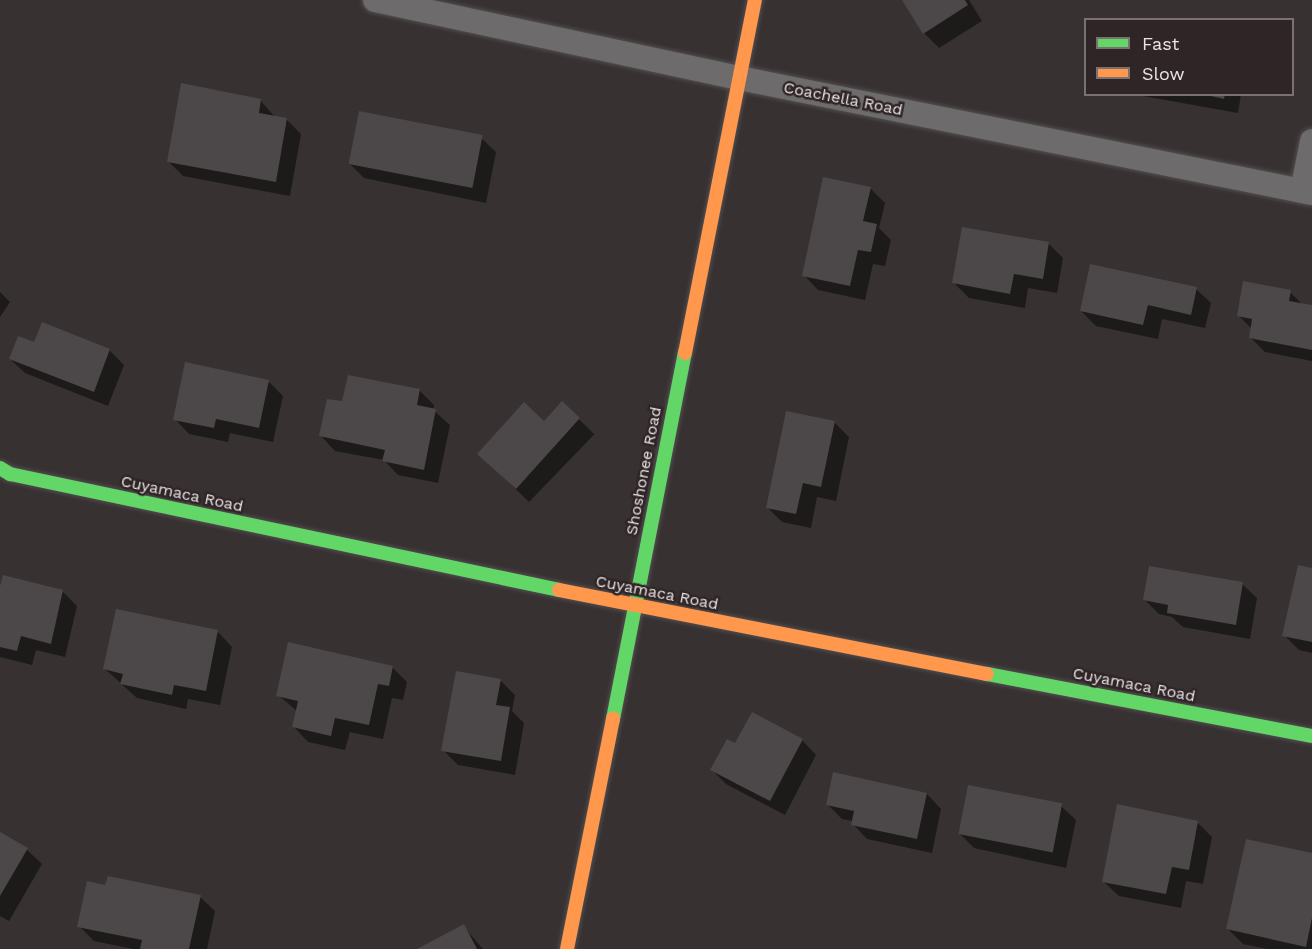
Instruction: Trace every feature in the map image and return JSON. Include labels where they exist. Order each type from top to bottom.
[{"type":"street","name":"Coachella Road","points":[[375,0],[739,78],[1307,192]]},
{"type":"street","name":"Shoshonee Road","points":[[567,949],[755,0]]},
{"type":"street","points":[[1307,192],[1312,141]]},
{"type":"street","name":"Cuyamaca Road","points":[[0,468],[10,474],[634,606],[1312,736]]},
{"type":"building","points":[[902,0],[965,0],[968,5],[923,34]]},
{"type":"building","points":[[181,83],[261,99],[259,113],[287,118],[276,182],[167,162]]},
{"type":"building","points":[[359,111],[483,135],[472,188],[349,164]]},
{"type":"building","points":[[823,177],[871,187],[863,221],[877,224],[871,252],[858,250],[850,286],[802,276]]},
{"type":"building","points":[[962,227],[1049,242],[1043,279],[1014,274],[1010,294],[952,283]]},
{"type":"building","points":[[1090,264],[1197,287],[1191,315],[1148,305],[1143,325],[1080,311]]},
{"type":"building","points":[[1243,281],[1291,290],[1289,301],[1312,305],[1312,350],[1249,338],[1252,319],[1237,316]]},
{"type":"building","points":[[42,322],[110,349],[94,392],[9,359],[18,336],[34,342]]},
{"type":"building","points":[[185,362],[269,380],[259,428],[216,419],[214,428],[173,420]]},
{"type":"building","points":[[348,375],[420,389],[417,405],[436,409],[424,470],[382,461],[385,450],[319,436],[327,399],[342,401]]},
{"type":"building","points":[[562,401],[580,418],[516,489],[477,454],[524,402],[544,421]]},
{"type":"building","points":[[786,411],[835,421],[821,487],[803,483],[796,514],[766,508]]},
{"type":"building","points":[[1298,565],[1312,568],[1312,642],[1282,636]]},
{"type":"building","points":[[1149,566],[1243,582],[1236,625],[1167,613],[1168,605],[1143,600]]},
{"type":"building","points":[[3,575],[63,590],[51,644],[21,636],[17,651],[0,647],[0,586]]},
{"type":"building","points":[[116,609],[218,630],[206,691],[174,685],[172,695],[120,684],[123,674],[103,669]]},
{"type":"building","points":[[288,642],[393,666],[389,686],[378,684],[369,725],[335,718],[331,736],[292,727],[298,701],[276,696]]},
{"type":"building","points":[[456,671],[501,679],[496,705],[510,707],[501,761],[441,751]]},
{"type":"building","points":[[752,712],[803,739],[770,801],[710,770],[727,739],[735,743]]},
{"type":"building","points":[[833,772],[927,793],[917,839],[851,825],[854,811],[826,805]]},
{"type":"building","points":[[968,785],[1062,803],[1053,852],[958,834]]},
{"type":"building","points":[[1117,804],[1198,821],[1189,870],[1172,867],[1166,894],[1102,882]]},
{"type":"building","points":[[0,832],[28,848],[0,896]]},
{"type":"building","points":[[1246,839],[1312,853],[1312,918],[1306,947],[1226,929]]},
{"type":"building","points":[[108,876],[201,895],[189,949],[140,949],[142,940],[77,927],[87,881],[105,885]]},
{"type":"building","points":[[464,924],[477,949],[417,949]]},
{"type":"traffic: fast","points":[[613,719],[685,353]]},
{"type":"traffic: fast","points":[[0,468],[10,474],[559,590]]},
{"type":"traffic: fast","points":[[987,674],[1312,736]]},
{"type":"traffic: slow","points":[[685,353],[755,0]]},
{"type":"traffic: slow","points":[[559,590],[987,674]]},
{"type":"traffic: slow","points":[[567,949],[613,719]]}]
